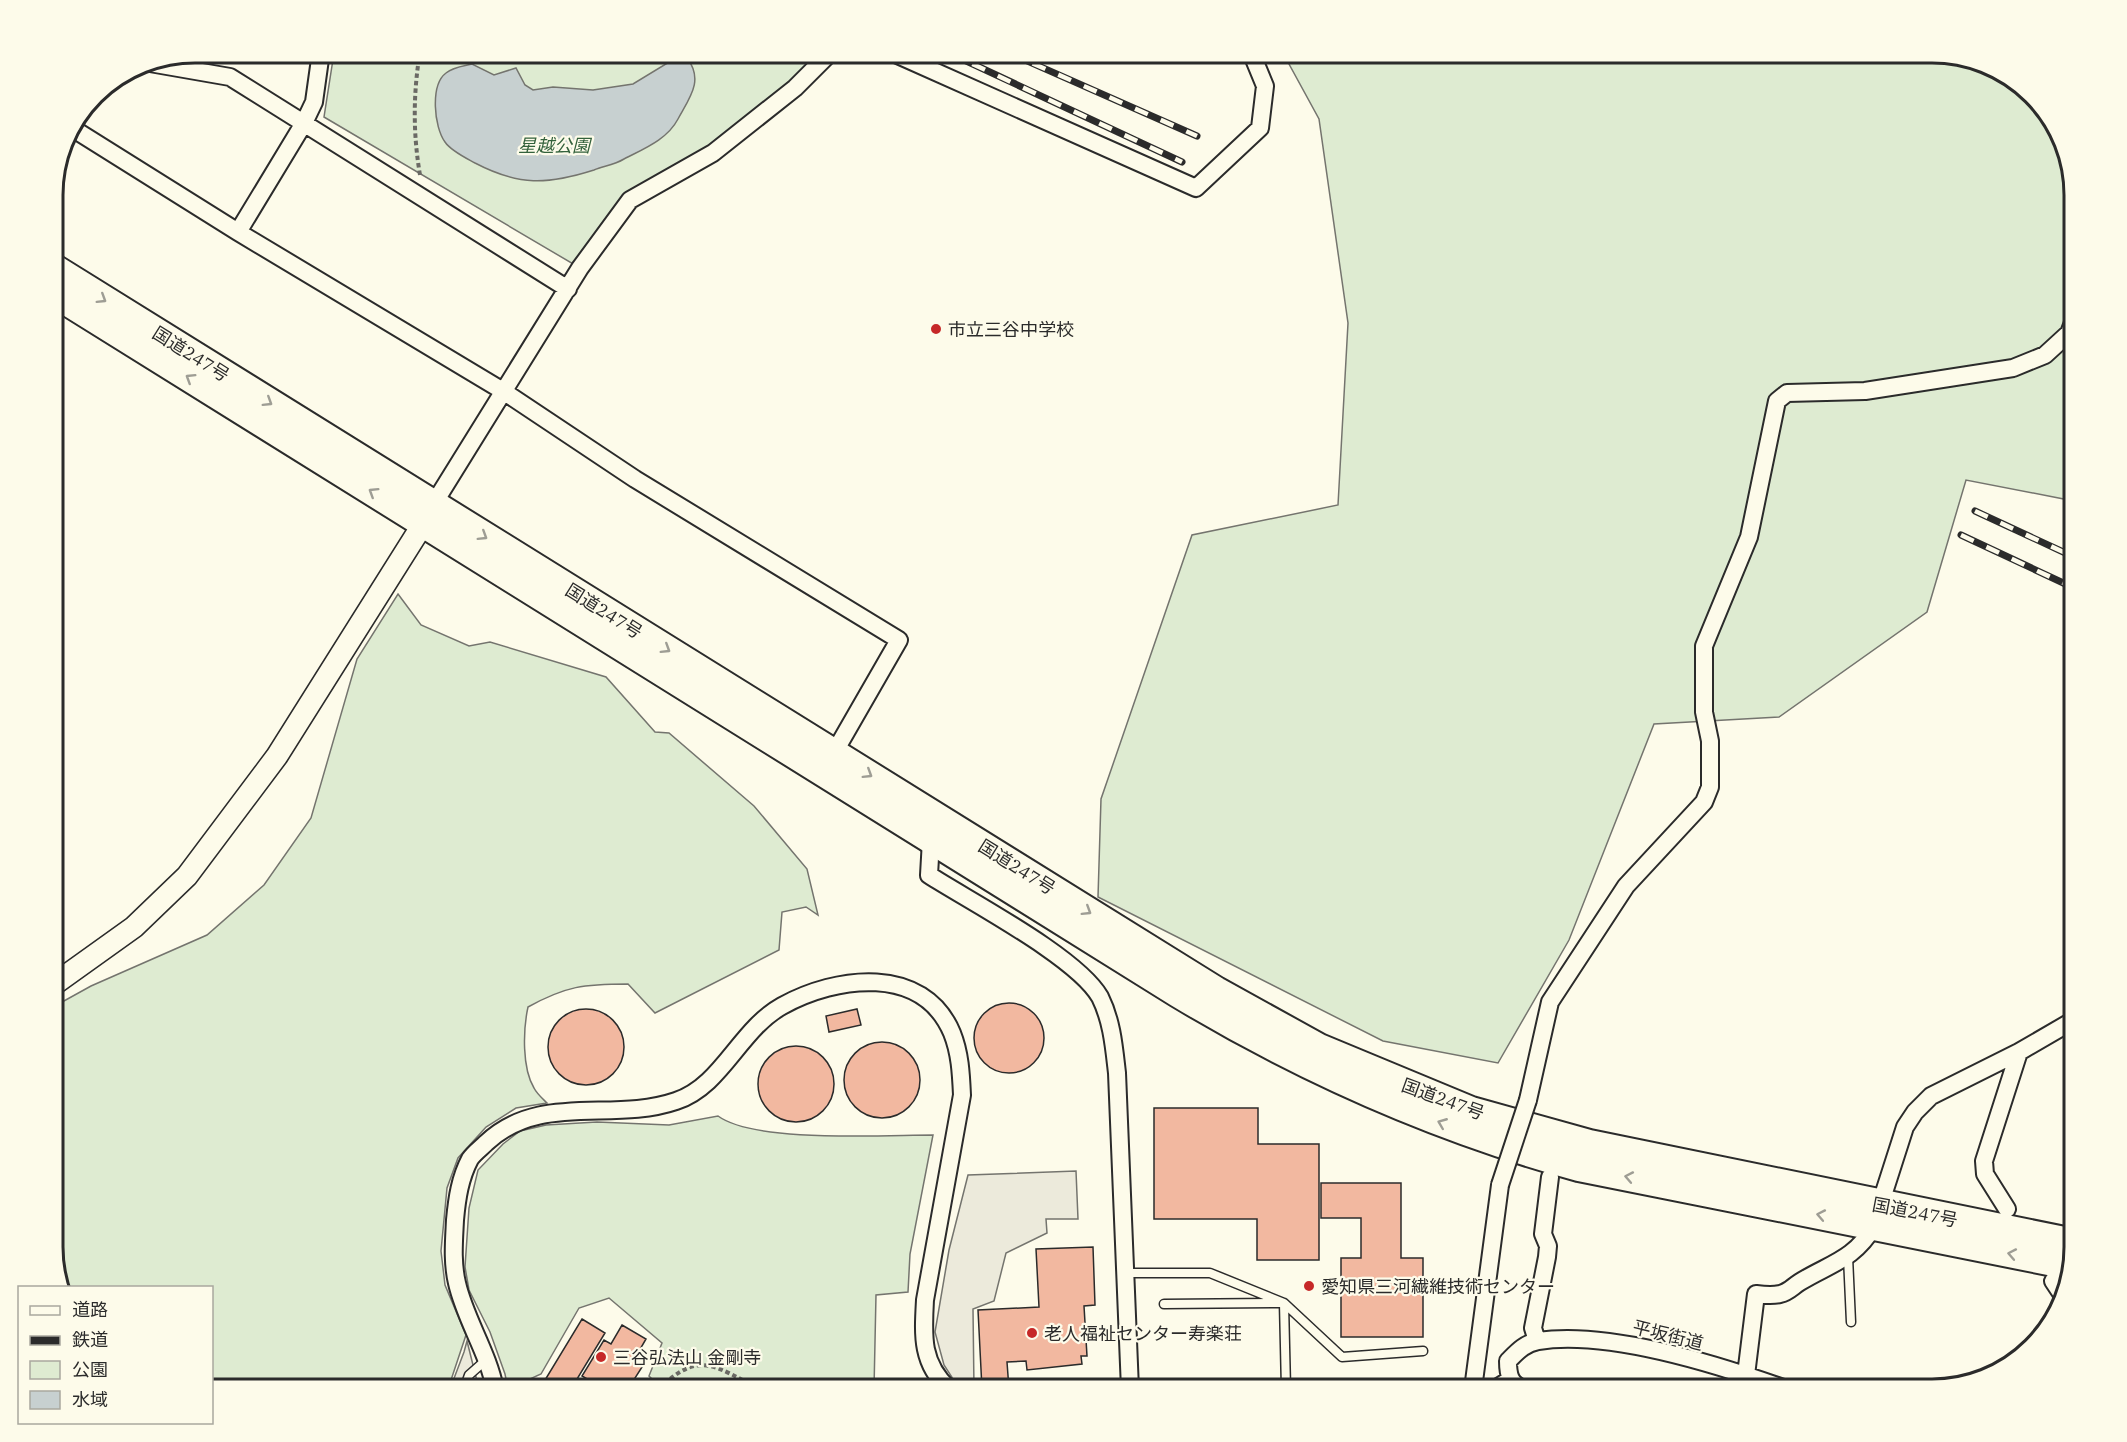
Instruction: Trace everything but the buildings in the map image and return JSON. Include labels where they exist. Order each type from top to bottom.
[{"type":"highway","name":"国道247号","points":[[63,275],[931,840],[1238,1029],[1308,1066],[1381,1098],[1516,1150],[1579,1167],[1877,1216],[2064,1242]]},
{"type":"highway","name":"国道247号","points":[[63,298],[834,753],[1267,1021],[1394,1081],[1471,1111],[1589,1144],[1877,1216],[2060,1280]]},
{"type":"street","points":[[238,232],[304,123],[314,102],[319,63]]},
{"type":"street","points":[[63,978],[134,927],[187,876],[277,756],[503,391],[568,289],[630,200],[713,153],[795,88],[820,63]]},
{"type":"street","points":[[916,63],[1196,188],[1260,128],[1265,86],[1256,63]]},
{"type":"street","points":[[169,66],[230,76],[568,289]]},
{"type":"street","points":[[79,132],[238,232],[503,391],[635,479],[899,640],[834,753]]},
{"type":"street","points":[[1474,1379],[1500,1185],[1528,1100],[1550,1002],[1626,885],[1704,801],[1710,787],[1710,741],[1704,712],[1704,646],[1749,537],[1777,401],[1787,393],[1865,391],[2013,368],[2045,355],[2064,338]]},
{"type":"street","points":[[931,840],[929,875],[1066,961],[1086,980],[1099,997],[1113,1034],[1117,1073],[1130,1379]]},
{"type":"street","points":[[492,1379],[457,1285],[453,1261],[457,1195],[471,1157],[493,1137],[519,1120],[554,1112],[654,1108],[695,1094],[707,1084],[755,1026],[782,1006],[823,988],[855,981],[882,982],[911,989],[936,1008],[952,1031],[961,1061],[962,1095],[925,1300],[923,1327],[926,1357],[938,1379]]},
{"type":"street","points":[[1746,1375],[1756,1294],[1777,1295],[1790,1291],[1798,1283],[1848,1257],[1866,1240],[1877,1216],[1905,1127],[1915,1112],[1931,1096],[2019,1052],[2064,1026]]},
{"type":"street","points":[[2007,1209],[1985,1174],[1984,1161],[2019,1052]]},
{"type":"street","points":[[1512,1379],[1508,1375],[1508,1361],[1521,1348],[1537,1341],[1533,1328],[1547,1257],[1548,1246],[1543,1234],[1550,1176]]},
{"type":"street","name":"平坂街道","points":[[1537,1341],[1609,1340],[1757,1379]]},
{"type":"lane","points":[[1848,1257],[1851,1322]]},
{"type":"lane","points":[[1125,1273],[1210,1273],[1284,1303],[1342,1357],[1423,1351]]},
{"type":"lane","points":[[1164,1304],[1284,1303]]},
{"type":"lane","points":[[1284,1303],[1286,1379]]},
{"type":"lane","points":[[468,1379],[486,1360]]},
{"type":"path","points":[[419,63],[414,104],[414,138],[423,197]]},
{"type":"path","points":[[672,1379],[688,1367],[698,1364],[710,1365],[740,1379]]},
{"type":"green space","name":"星越公園","points":[[332,63],[820,63],[795,88],[630,200],[580,268],[324,117]]},
{"type":"green space","points":[[1288,63],[1950,64],[1966,67],[1991,77],[2006,85],[2019,96],[2037,114],[2054,144],[2060,161],[2064,195],[2064,499],[1966,480],[1927,612],[1779,717],[1654,724],[1569,940],[1498,1063],[1383,1041],[1098,897],[1101,799],[1192,535],[1338,505],[1348,323],[1319,119]]},
{"type":"green space","points":[[398,594],[421,625],[469,646],[490,642],[606,677],[655,732],[669,733],[754,806],[807,869],[818,915],[806,907],[782,912],[779,950],[655,1013],[628,984],[565,990],[528,1007],[525,1027],[527,1070],[535,1090],[547,1103],[516,1108],[486,1127],[458,1158],[447,1188],[441,1251],[445,1285],[466,1335],[451,1379],[213,1379],[213,1286],[69,1286],[63,1256],[63,1001],[91,986],[207,935],[264,885],[311,818],[357,659]]},
{"type":"green space","points":[[718,1116],[736,1125],[789,1134],[933,1135],[910,1254],[908,1292],[876,1295],[874,1379],[652,1379],[649,1376],[662,1343],[609,1298],[579,1308],[541,1374],[530,1379],[506,1379],[490,1332],[469,1290],[465,1267],[469,1208],[478,1170],[503,1144],[520,1131],[546,1125],[597,1122],[669,1125]]},
{"type":"shaded area","points":[[1076,1171],[1078,1219],[1046,1219],[1047,1233],[1006,1253],[994,1301],[973,1309],[974,1379],[953,1379],[944,1365],[935,1332],[949,1250],[968,1175]]},
{"type":"shaded area","points":[[467,1341],[476,1379],[454,1379]]},
{"type":"water","points":[[667,63],[690,63],[695,81],[687,103],[668,133],[654,143],[613,164],[562,178],[533,181],[491,171],[448,145],[441,135],[436,117],[436,96],[441,79],[452,69],[472,64],[494,75],[516,68],[525,85],[533,90],[553,87],[593,90],[633,84]]},
{"type":"railway","points":[[970,63],[1182,162]]},
{"type":"railway","points":[[1032,63],[1197,136]]},
{"type":"railway","points":[[1975,511],[2064,552]]},
{"type":"railway","points":[[1961,535],[2064,583]]},
{"type":"place","name":"市立三谷中学校","points":[[936,329]]},
{"type":"place","name":"愛知県三河繊維技術センター","points":[[1309,1286]]},
{"type":"place","name":"老人福祉センター寿楽荘","points":[[1032,1333]]},
{"type":"place","name":"三谷弘法山 金剛寺","points":[[601,1357]]}]
